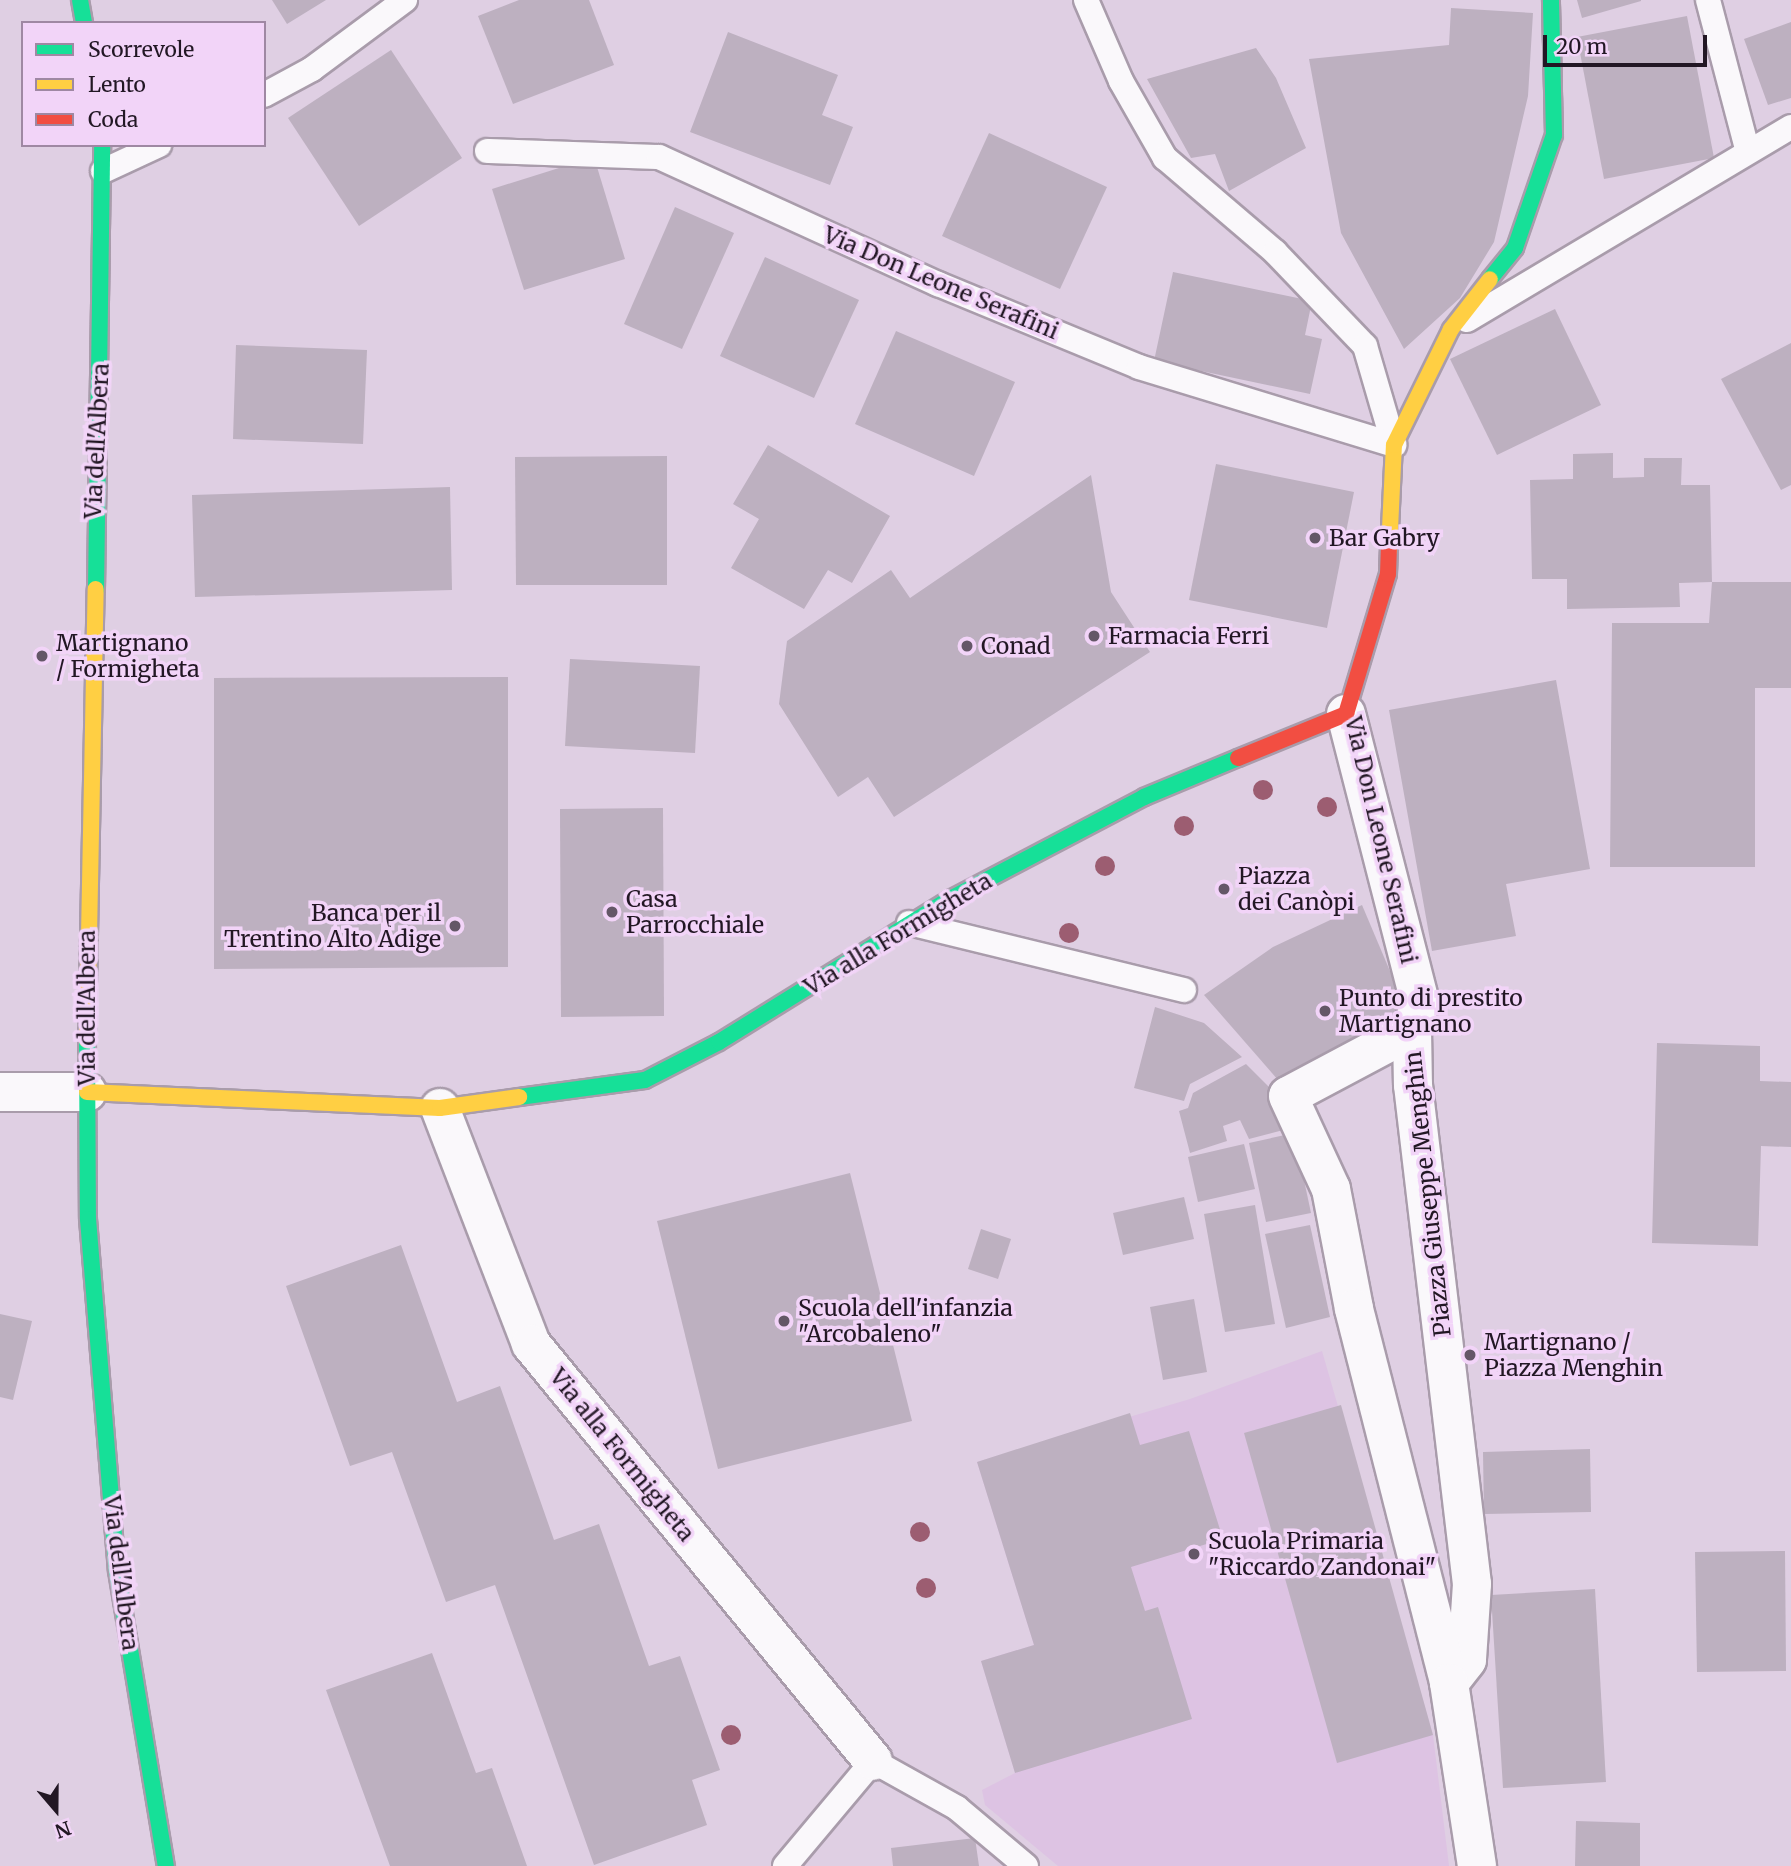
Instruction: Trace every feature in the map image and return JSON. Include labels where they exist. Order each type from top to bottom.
[{"type":"street","points":[[80,0],[84,21]]},
{"type":"street","name":"Via Don Leone Serafini","points":[[1412,1030],[1420,1002],[1346,714],[1388,574],[1395,445],[1451,329],[1515,248],[1554,135],[1551,0]]},
{"type":"street","name":"Via dell'Albera","points":[[102,147],[87,1092],[88,1219],[117,1571],[166,1866]]},
{"type":"street","name":"Via alla Formigheta","points":[[87,1092],[440,1108],[645,1080],[719,1042],[909,923],[1144,797],[1346,714]]},
{"type":"street","name":"Piazza Giuseppe Menghin","points":[[1449,1683],[1467,1660],[1472,1584],[1413,1085],[1412,1030],[1288,1096],[1331,1189],[1354,1309],[1449,1683],[1477,1866]]},
{"type":"street","points":[[0,1092],[87,1092]]},
{"type":"street","name":"Via alla Formigheta","points":[[440,1108],[531,1345],[873,1761]]},
{"type":"lane","points":[[266,94],[312,69],[405,0]]},
{"type":"lane","name":"Via Don Leone Serafini","points":[[1086,0],[1121,81],[1165,158],[1275,252],[1365,346],[1395,445]]},
{"type":"lane","points":[[1708,0],[1747,149]]},
{"type":"lane","points":[[1451,329],[1747,149],[1791,127]]},
{"type":"lane","points":[[103,171],[155,147]]},
{"type":"lane","name":"Via Don Leone Serafini","points":[[486,151],[659,157],[938,284],[1139,367],[1395,445]]},
{"type":"lane","points":[[909,923],[1184,990]]},
{"type":"lane","points":[[785,1866],[873,1761]]},
{"type":"lane","name":"Via alla Formigheta","points":[[873,1761],[957,1808],[1026,1866]]},
{"type":"shaded area","name":"Scuola Primaria \"Riccardo Zandonai\"","points":[[1322,1351],[1433,1735],[1449,1866],[1058,1866],[985,1805],[982,1790],[1015,1773],[981,1661],[1034,1645],[977,1462],[1190,1399]]},
{"type":"building","points":[[272,0],[326,0],[287,24]]},
{"type":"building","points":[[519,0],[589,0],[614,65],[513,104],[478,16]]},
{"type":"building","points":[[1577,0],[1641,0],[1641,1],[1582,18]]},
{"type":"building","points":[[1451,8],[1533,13],[1528,96],[1494,242],[1460,298],[1404,349],[1341,233],[1309,59],[1449,45]]},
{"type":"building","points":[[1687,16],[1714,158],[1604,179],[1577,37]]},
{"type":"building","points":[[1791,22],[1791,98],[1768,105],[1744,39]]},
{"type":"building","points":[[728,32],[838,75],[822,115],[853,127],[830,185],[690,132]]},
{"type":"building","points":[[1256,48],[1276,78],[1306,148],[1229,191],[1215,154],[1191,158],[1147,79]]},
{"type":"building","points":[[391,50],[462,158],[359,226],[288,118]]},
{"type":"building","points":[[989,133],[1107,187],[1060,289],[942,236]]},
{"type":"building","points":[[594,157],[625,259],[524,290],[492,189]]},
{"type":"building","points":[[675,207],[734,233],[682,349],[624,324]]},
{"type":"building","points":[[765,257],[859,300],[814,398],[720,356]]},
{"type":"building","points":[[1173,272],[1312,301],[1305,335],[1322,339],[1310,394],[1154,361]]},
{"type":"building","points":[[1555,309],[1601,405],[1497,455],[1450,359]]},
{"type":"building","points":[[896,331],[1015,382],[974,476],[855,424]]},
{"type":"building","points":[[1791,343],[1791,485],[1781,490],[1721,379]]},
{"type":"building","points":[[236,345],[367,350],[363,444],[233,439]]},
{"type":"building","points":[[768,445],[890,516],[852,583],[828,570],[804,609],[731,568],[759,519],[733,504]]},
{"type":"building","points":[[1613,453],[1613,478],[1644,477],[1644,458],[1682,458],[1681,485],[1710,485],[1712,582],[1679,583],[1680,607],[1567,609],[1567,579],[1532,579],[1530,480],[1573,479],[1573,454]]},
{"type":"building","points":[[667,456],[667,585],[516,585],[515,457]]},
{"type":"building","points":[[1216,464],[1354,492],[1327,628],[1189,600]]},
{"type":"building","name":"Conad","points":[[1091,475],[1111,592],[1150,652],[894,817],[868,777],[838,797],[779,704],[787,641],[891,570],[910,598]]},
{"type":"building","points":[[450,487],[452,590],[195,597],[192,495]]},
{"type":"building","points":[[1712,582],[1791,582],[1791,688],[1755,688],[1755,867],[1610,867],[1612,623],[1709,623]]},
{"type":"building","points":[[570,659],[700,666],[695,753],[565,746]]},
{"type":"building","points":[[508,677],[508,967],[214,969],[214,678]]},
{"type":"building","points":[[1556,680],[1590,869],[1506,884],[1516,936],[1432,951],[1389,710]]},
{"type":"building","name":"Casa Parrocchiale","points":[[663,808],[664,1016],[561,1017],[560,809]]},
{"type":"building","points":[[1362,905],[1406,1009],[1278,1080],[1204,995],[1273,947]]},
{"type":"building","points":[[1155,1007],[1204,1023],[1242,1057],[1190,1084],[1184,1101],[1134,1088]]},
{"type":"building","points":[[1657,1043],[1760,1046],[1760,1081],[1791,1082],[1791,1147],[1761,1146],[1758,1246],[1652,1243]]},
{"type":"building","points":[[1246,1064],[1274,1092],[1291,1128],[1249,1139],[1240,1120],[1223,1126],[1227,1141],[1190,1153],[1179,1111],[1188,1108],[1193,1093]]},
{"type":"building","points":[[1294,1133],[1311,1213],[1266,1222],[1249,1143]]},
{"type":"building","points":[[1244,1144],[1255,1189],[1198,1202],[1188,1157]]},
{"type":"building","name":"Scuola dell'infanzia \"Arcobaleno\"","points":[[850,1173],[912,1421],[718,1469],[657,1221]]},
{"type":"building","points":[[1184,1197],[1194,1239],[1123,1255],[1113,1213]]},
{"type":"building","points":[[1255,1205],[1275,1324],[1225,1332],[1204,1214]]},
{"type":"building","points":[[1310,1225],[1330,1317],[1286,1328],[1265,1234]]},
{"type":"building","points":[[981,1229],[1011,1239],[998,1279],[968,1269]]},
{"type":"building","points":[[401,1245],[457,1402],[500,1386],[554,1540],[599,1524],[649,1666],[680,1656],[720,1770],[692,1780],[707,1825],[594,1865],[495,1585],[446,1602],[392,1452],[350,1466],[286,1286]]},
{"type":"building","points":[[1194,1299],[1207,1372],[1163,1380],[1150,1307]]},
{"type":"building","points":[[0,1314],[32,1321],[13,1400],[0,1397]]},
{"type":"building","points":[[1341,1405],[1433,1735],[1337,1763],[1244,1433]]},
{"type":"building","points":[[1130,1413],[1140,1445],[1189,1431],[1223,1539],[1131,1567],[1145,1611],[1158,1607],[1192,1719],[1015,1773],[981,1661],[1034,1645],[977,1462]]},
{"type":"building","points":[[1590,1449],[1591,1512],[1484,1514],[1483,1452]]},
{"type":"building","points":[[1785,1551],[1786,1671],[1697,1672],[1695,1552]]},
{"type":"building","points":[[1595,1589],[1606,1782],[1503,1788],[1491,1595]]},
{"type":"building","points":[[432,1653],[476,1773],[492,1768],[527,1866],[390,1866],[326,1690]]},
{"type":"building","points":[[1576,1821],[1640,1823],[1640,1866],[1575,1866]]},
{"type":"building","points":[[975,1838],[979,1866],[893,1866],[891,1848]]},
{"type":"traffic: fast","points":[[80,0],[84,21]]},
{"type":"traffic: fast","points":[[1490,279],[1515,248],[1554,135],[1551,0]]},
{"type":"traffic: fast","points":[[96,589],[102,147]]},
{"type":"traffic: fast","points":[[519,1097],[645,1080],[719,1042],[950,899],[1144,797],[1238,758]]},
{"type":"traffic: fast","points":[[87,1040],[88,1219],[117,1571],[166,1866]]},
{"type":"traffic: slow","points":[[1389,550],[1394,445],[1451,329],[1490,279]]},
{"type":"traffic: slow","points":[[87,1040],[96,589]]},
{"type":"traffic: slow","points":[[87,1092],[440,1108],[519,1097]]},
{"type":"traffic: jam","points":[[1238,758],[1346,714],[1388,574],[1389,550]]},
{"type":"place","name":"Bar Gabry","points":[[1315,538]]},
{"type":"place","name":"Farmacia Ferri","points":[[1094,636]]},
{"type":"place","name":"Conad","points":[[967,646]]},
{"type":"place","name":"Martignano / Formigheta","points":[[42,656]]},
{"type":"place","name":"Piazza dei Canòpi","points":[[1224,889]]},
{"type":"place","name":"Casa Parrocchiale","points":[[612,912]]},
{"type":"place","name":"Banca per il Trentino Alto Adige","points":[[455,926]]},
{"type":"place","name":"Punto di prestito Martignano","points":[[1325,1011]]},
{"type":"place","name":"Scuola dell'infanzia \"Arcobaleno\"","points":[[784,1321]]},
{"type":"place","name":"Martignano / Piazza Menghin","points":[[1470,1355]]},
{"type":"place","name":"Scuola Primaria \"Riccardo Zandonai\"","points":[[1194,1554]]}]
